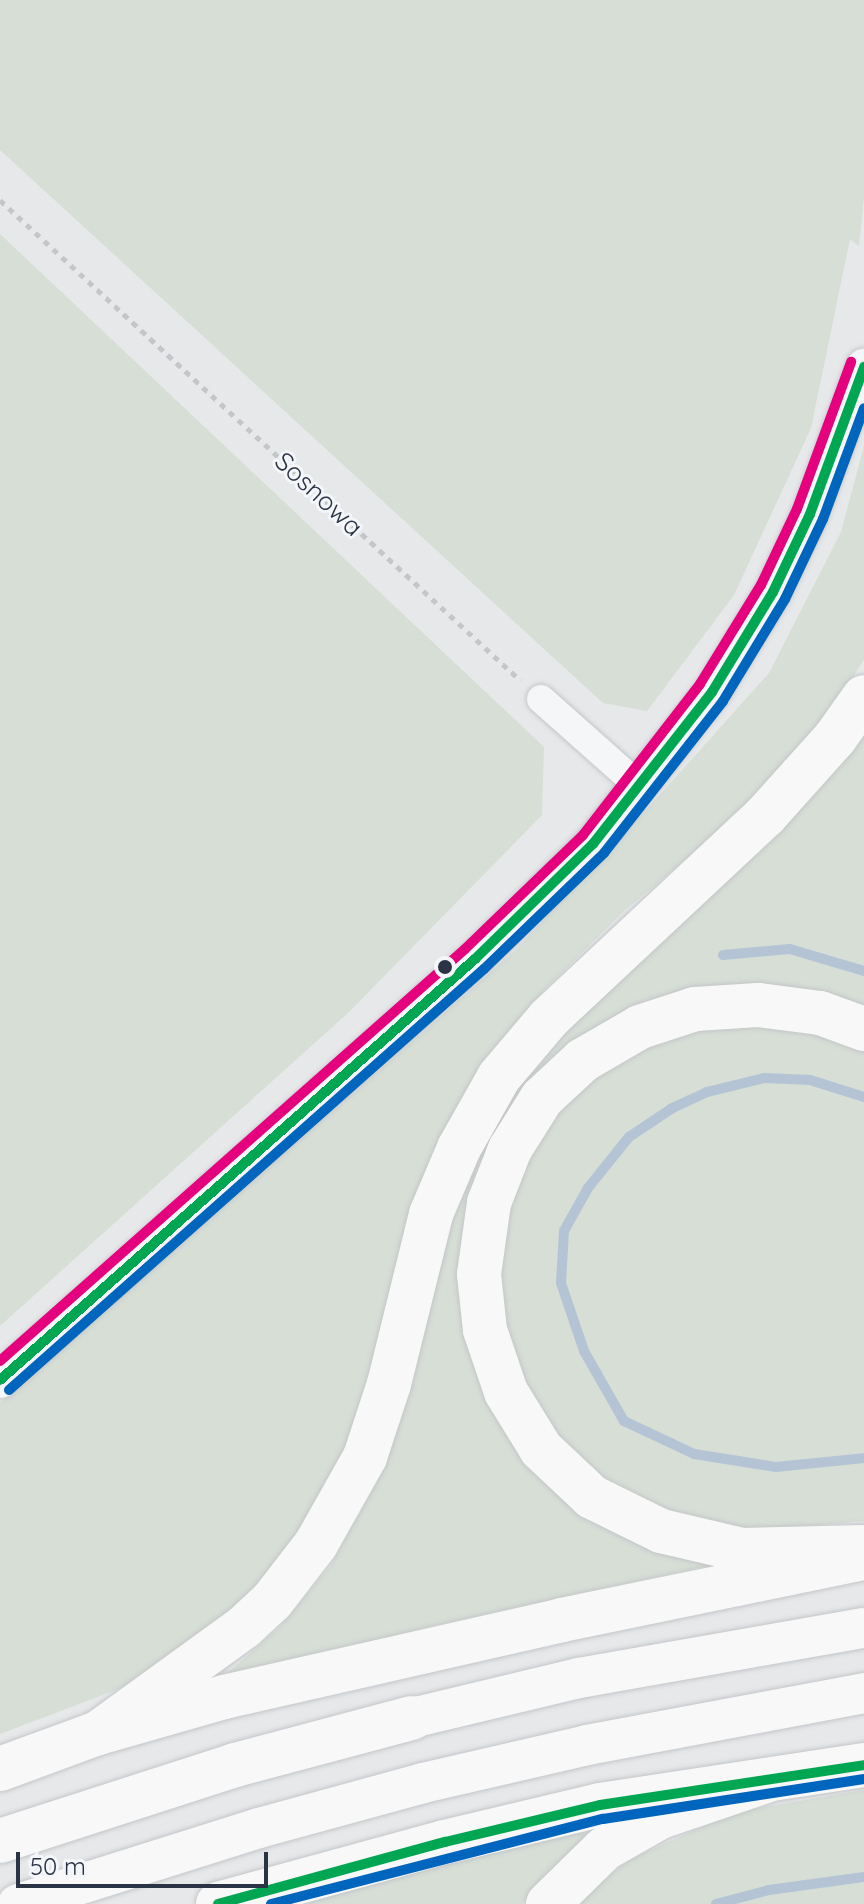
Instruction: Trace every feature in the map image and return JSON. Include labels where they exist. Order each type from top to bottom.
[{"type":"highway","points":[[98,1733],[244,1627],[272,1601],[316,1544],[365,1457],[389,1384],[431,1214],[459,1148],[499,1077],[549,1018],[765,816],[835,738],[864,697]]},
{"type":"highway","points":[[864,1029],[820,1013],[758,1005],[695,1009],[640,1027],[583,1060],[542,1098],[510,1149],[489,1203],[479,1274],[485,1330],[506,1392],[541,1449],[592,1497],[661,1531],[742,1550],[864,1547]]},
{"type":"highway","points":[[0,1769],[98,1733],[224,1697],[562,1620],[864,1558]]},
{"type":"highway","points":[[0,1841],[235,1765],[412,1718]]},
{"type":"highway","points":[[218,1904],[431,1845],[600,1805],[864,1765]]},
{"type":"highway","points":[[548,1904],[604,1849],[626,1836],[660,1817],[766,1781]]},
{"type":"main road","points":[[412,1718],[579,1678],[864,1628]]},
{"type":"main road","points":[[18,1904],[259,1828],[423,1783],[587,1745],[864,1693]]},
{"type":"street","points":[[0,1380],[475,959],[593,844],[712,692],[773,592],[810,514],[864,367]]},
{"type":"street","points":[[541,699],[640,787]]},
{"type":"path","name":"Sosnowa","points":[[0,200],[541,699]]},
{"type":"shaded area","points":[[0,0],[864,0],[864,197],[859,246],[850,239],[811,428],[734,595],[647,711],[603,703],[0,150]]},
{"type":"shaded area","points":[[0,234],[544,747],[542,815],[348,1013],[0,1326]]},
{"type":"shaded area","points":[[864,446],[864,660],[827,715],[741,813],[625,910],[545,989],[494,1054],[388,1312],[341,1460],[269,1583],[129,1685],[0,1734],[0,1403],[516,950],[667,787],[769,673],[841,532]]},
{"type":"shaded area","points":[[864,726],[864,1011],[708,989],[482,1162],[513,1445],[552,1490],[599,1525],[653,1551],[711,1565],[432,1626],[216,1683],[279,1628],[331,1565],[375,1485],[395,1423],[426,1296],[475,1149],[549,1038]]},
{"type":"shaded area","points":[[753,1024],[803,1030],[864,1052],[864,1521],[753,1531],[655,1512],[572,1457],[516,1375],[496,1277],[516,1179],[540,1135],[572,1097],[611,1066],[655,1042],[703,1028]]},
{"type":"shaded area","points":[[864,1790],[864,1904],[575,1904],[630,1859],[736,1812]]},
{"type":"shaded area","points":[[571,1830],[593,1835],[550,1871],[522,1904],[288,1904]]},
{"type":"waterway","points":[[723,955],[790,949],[864,971]]},
{"type":"waterway","points":[[864,1097],[810,1080],[764,1078],[707,1092],[671,1109],[629,1137],[588,1188],[564,1231],[561,1283],[584,1351],[624,1421],[694,1454],[776,1467],[864,1458]]},
{"type":"waterway","points":[[716,1904],[769,1890],[864,1877]]},
{"type":"transit line","points":[[0,1361],[465,949],[583,835],[700,684],[761,585],[797,509],[851,362]]},
{"type":"transit line","points":[[0,1380],[475,959],[593,844],[712,692],[773,592],[810,514],[864,367]]},
{"type":"transit line","points":[[9,1390],[484,969],[604,853],[723,701],[785,599],[823,519],[864,408]]},
{"type":"transit line","points":[[218,1904],[445,1842],[600,1805],[864,1765]]},
{"type":"transit line","points":[[271,1904],[603,1819],[864,1779]]}]
